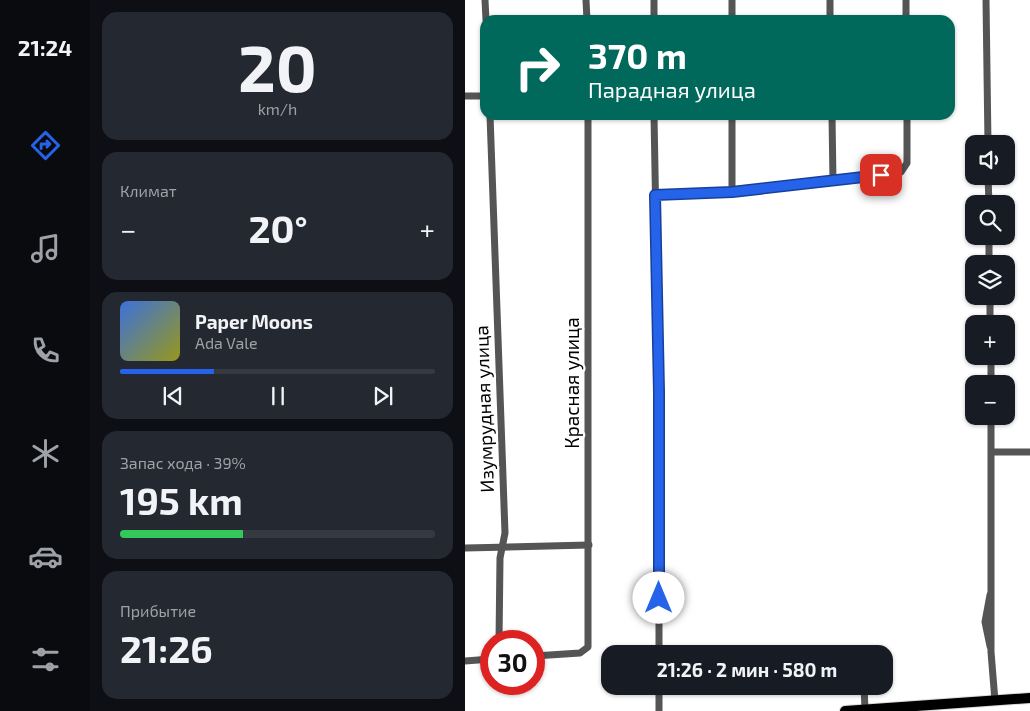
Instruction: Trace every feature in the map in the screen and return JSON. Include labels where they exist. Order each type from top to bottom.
[{"type":"main road","points":[[845,711],[1030,698]]},
{"type":"street","points":[[485,0],[486,15]]},
{"type":"street","points":[[587,0],[587,15]]},
{"type":"street","points":[[654,0],[654,15]]},
{"type":"street","points":[[732,0],[732,15]]},
{"type":"street","points":[[830,0],[831,15]]},
{"type":"street","points":[[906,0],[906,15]]},
{"type":"street","points":[[986,0],[988,135]]},
{"type":"street","points":[[465,96],[480,96]]},
{"type":"street","name":"Изумрудная улица","points":[[490,120],[505,533],[500,558],[499,630]]},
{"type":"street","name":"Красная улица","points":[[545,655],[580,653],[586,650],[588,643],[588,120]]},
{"type":"street","points":[[654,120],[659,392],[659,645]]},
{"type":"street","points":[[732,120],[732,192]]},
{"type":"street","points":[[832,120],[833,182]]},
{"type":"street","points":[[655,195],[732,192],[833,182],[898,173],[905,170],[907,163],[907,120]]},
{"type":"street","points":[[991,425],[991,590],[985,622],[991,652],[995,700]]},
{"type":"street","points":[[992,452],[1030,452]]},
{"type":"street","points":[[465,548],[589,545]]},
{"type":"street","points":[[465,661],[480,660]]},
{"type":"street","points":[[659,695],[659,711]]},
{"type":"street","points":[[864,695],[865,710]]},
{"type":"route","points":[[659,598],[659,392],[655,195],[732,192],[833,182],[881,175]]}]
